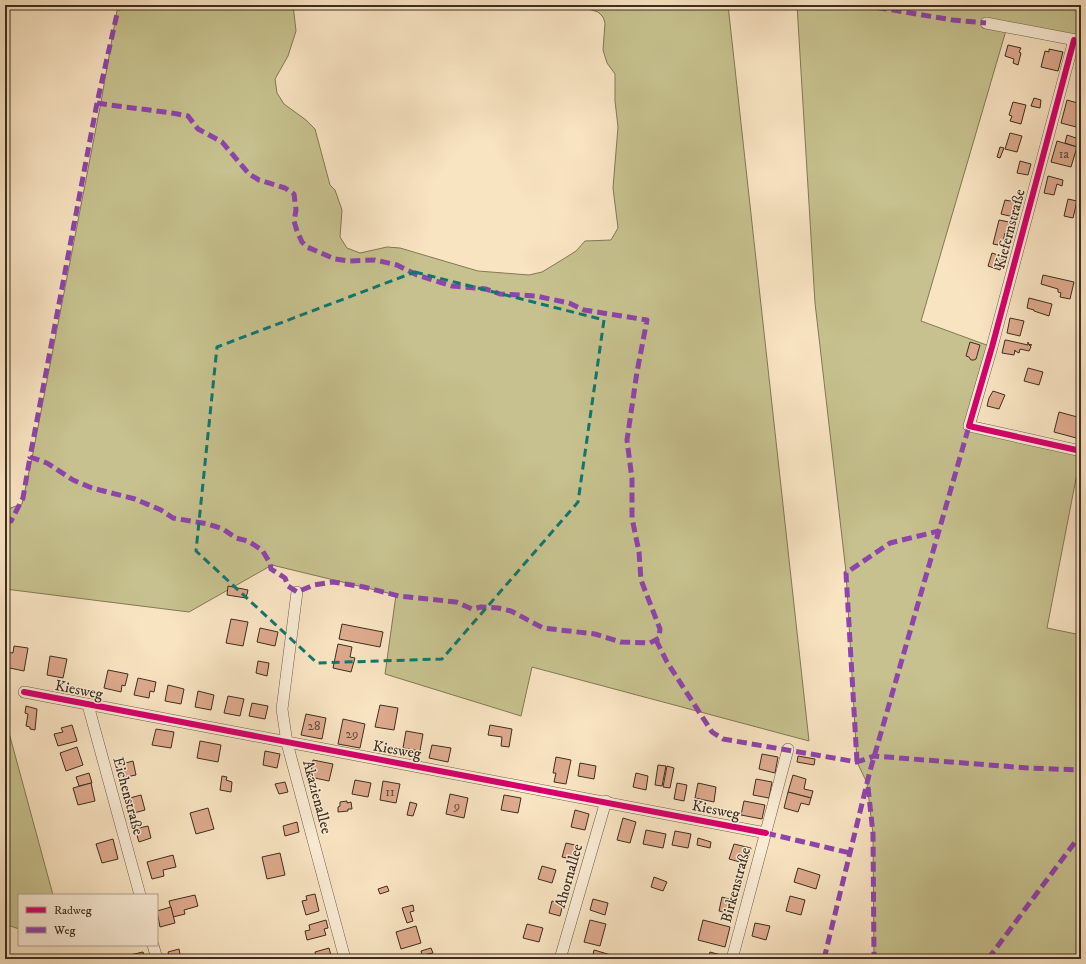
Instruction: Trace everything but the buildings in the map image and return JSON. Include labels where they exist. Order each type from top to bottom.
[{"type":"street","points":[[986,23],[1078,40]]},
{"type":"street","name":"Kiefernstraße","points":[[1078,40],[969,426],[1081,452]]},
{"type":"street","name":"Akazienallee","points":[[297,592],[282,709],[287,743],[345,959]]},
{"type":"street","name":"Kiesweg","points":[[24,692],[287,743],[606,801],[766,832]]},
{"type":"street","name":"Eichenstraße","points":[[88,705],[140,894]]},
{"type":"street","name":"Birkenstraße","points":[[732,959],[788,749]]},
{"type":"street","name":"Ahornallee","points":[[560,959],[606,801]]},
{"type":"street","points":[[153,946],[157,959]]},
{"type":"highlighted area","points":[[415,272],[604,320],[578,502],[442,659],[317,663],[196,551],[217,347]]},
{"type":"shaded area","points":[[118,5],[293,5],[296,31],[288,56],[275,79],[277,93],[284,104],[306,120],[315,129],[330,185],[335,190],[342,210],[340,237],[347,248],[360,253],[387,247],[400,248],[478,271],[529,275],[542,272],[576,251],[585,241],[611,240],[618,228],[613,188],[618,127],[615,101],[615,74],[607,63],[603,50],[605,23],[603,17],[598,12],[585,8],[583,5],[728,5],[809,741],[532,667],[521,716],[385,674],[396,595],[272,565],[189,612],[5,589],[5,510],[22,504],[101,102]]},
{"type":"shaded area","points":[[797,5],[1081,5],[1081,41],[1007,27],[921,321],[992,347],[969,426],[1081,453],[1047,628],[1081,635],[1081,959],[874,959],[873,834],[867,783],[857,762],[846,572],[815,303]]},
{"type":"shaded area","points":[[5,718],[53,894],[18,894],[18,929],[5,924]]},
{"type":"marked path","points":[[97,103],[188,116],[198,129],[222,142],[249,174],[259,180],[285,188],[294,194],[296,210],[294,221],[302,242],[307,247],[335,259],[349,261],[375,260],[397,265],[417,275],[452,286],[486,289],[500,294],[536,296],[569,303],[584,310],[647,320],[637,372],[627,440],[632,479],[632,518],[639,552],[641,580],[660,629],[659,638],[650,643],[621,642],[595,634],[543,628],[511,611],[498,608],[481,607],[472,609],[456,602],[399,596],[364,587],[333,582],[314,585],[297,592],[288,586],[285,578],[271,569],[270,563],[262,550],[248,541],[236,538],[223,529],[208,524],[173,518],[161,510],[135,499],[92,488],[73,480],[47,463],[30,457],[97,103],[119,5]]},
{"type":"marked path","points":[[862,5],[953,20],[986,23]]},
{"type":"marked path","points":[[824,959],[870,771],[969,426]]},
{"type":"marked path","points":[[5,523],[11,521],[23,498],[30,457]]},
{"type":"marked path","points":[[857,762],[846,573],[890,543],[939,531]]},
{"type":"marked path","points":[[656,640],[667,662],[712,732],[723,739],[857,762],[874,756],[1028,768],[1081,770]]},
{"type":"marked path","points":[[868,787],[873,834],[874,959]]},
{"type":"marked path","points":[[766,833],[850,853]]},
{"type":"marked path","points":[[988,959],[1081,834]]},
{"type":"cycle path","points":[[1074,40],[992,347],[969,426],[1081,451]]},
{"type":"cycle path","points":[[24,692],[766,833]]}]
